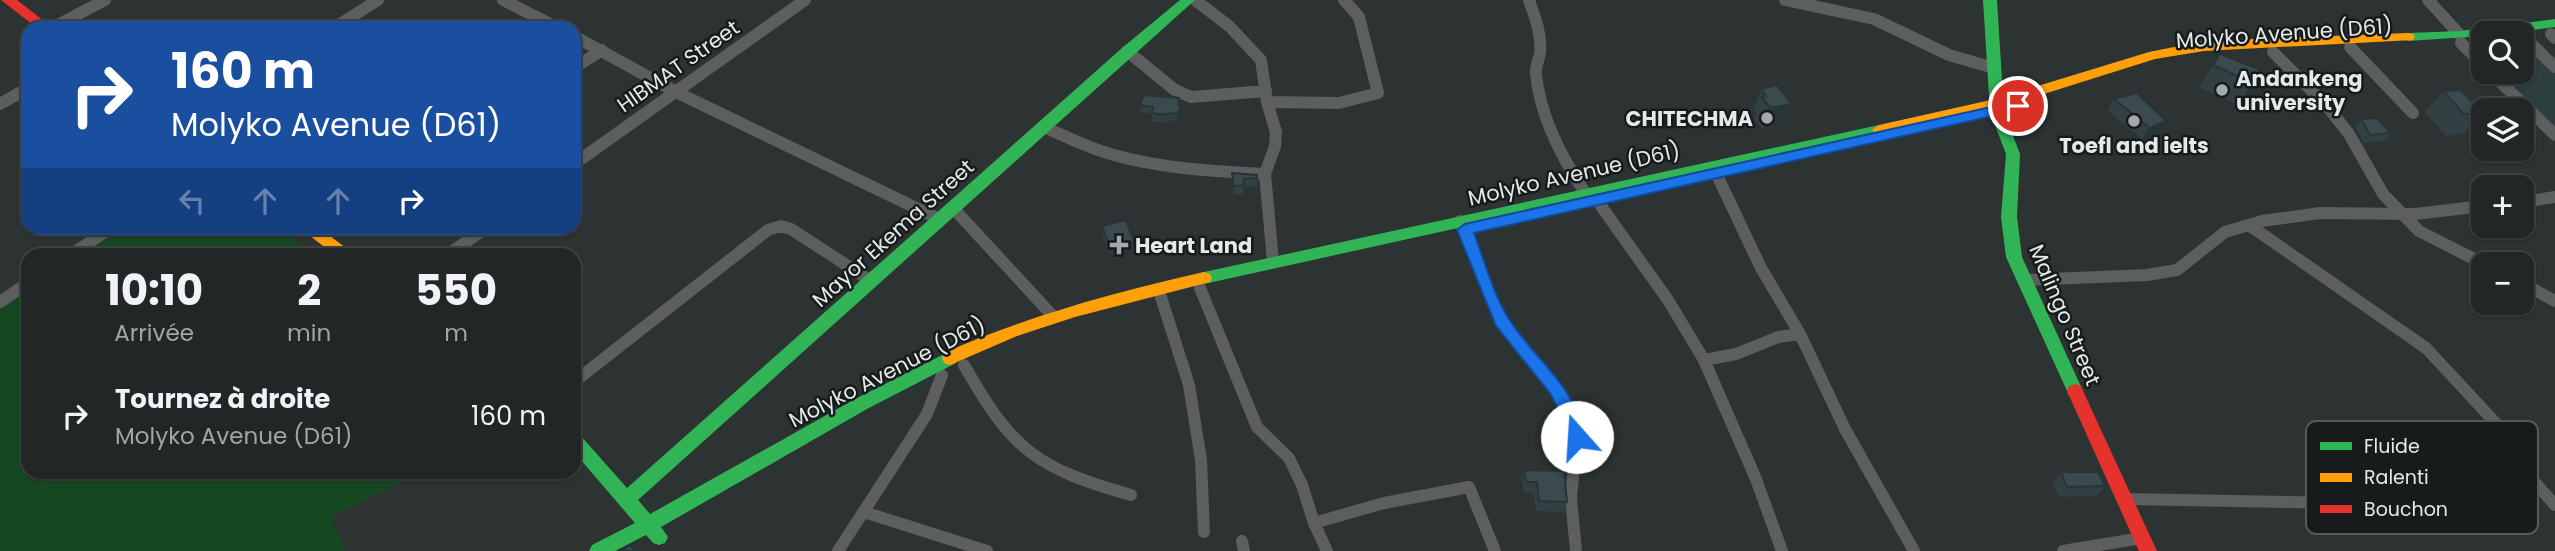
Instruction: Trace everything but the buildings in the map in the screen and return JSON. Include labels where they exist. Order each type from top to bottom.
[{"type":"main road","points":[[8,0],[36,21]]},
{"type":"main road","name":"Mayor Ekema Street","points":[[627,499],[1127,51],[1188,0]]},
{"type":"main road","name":"Malingo Street","points":[[1990,0],[1996,108],[2013,154],[2009,226],[2014,257],[2145,545]]},
{"type":"main road","name":"Molyko Avenue (D61)","points":[[2534,33],[2554,32]]},
{"type":"main road","name":"Molyko Avenue (D61)","points":[[1591,197],[1716,173],[1996,108],[2157,63],[2205,55],[2471,38]]},
{"type":"main road","name":"Molyko Avenue (D61)","points":[[655,532],[867,414],[1002,346],[1161,297],[1591,197],[1774,150],[1996,108],[2111,66],[2204,46],[2471,40]]},
{"type":"main road","name":"Molyko Avenue (D61)","points":[[655,532],[907,380],[957,355],[1052,316],[1157,287],[1273,261],[1462,226]]},
{"type":"main road","points":[[323,235],[339,248]]},
{"type":"main road","points":[[581,448],[655,532]]},
{"type":"main road","points":[[598,551],[655,532]]},
{"type":"main road","points":[[629,551],[655,532]]},
{"type":"street","points":[[65,21],[105,0]]},
{"type":"street","points":[[345,21],[378,0]]},
{"type":"street","points":[[503,0],[544,21]]},
{"type":"street","name":"HIBMAT Street","points":[[581,159],[674,90],[805,0]]},
{"type":"street","points":[[1195,0],[1251,46],[1261,60],[1276,132],[1275,146],[1265,174],[1273,261]]},
{"type":"street","points":[[1127,51],[1175,90],[1191,97],[1267,97],[1339,103],[1378,93],[1359,17],[1344,0]]},
{"type":"street","points":[[1529,0],[1538,24],[1540,52],[1535,72],[1561,156],[1668,300],[1704,360],[1749,461],[1782,551]]},
{"type":"street","points":[[1785,0],[1874,19],[1949,55],[1994,68]]},
{"type":"street","points":[[2428,0],[2471,51]]},
{"type":"street","points":[[581,40],[674,90],[947,215],[1052,316]]},
{"type":"street","points":[[2350,47],[2413,113]]},
{"type":"street","points":[[2534,47],[2555,67]]},
{"type":"street","points":[[581,64],[602,50]]},
{"type":"street","points":[[2273,52],[2314,91],[2344,127],[2383,194],[2419,232],[2471,258]]},
{"type":"street","points":[[2502,84],[2555,135]]},
{"type":"street","points":[[0,104],[21,92]]},
{"type":"street","points":[[1044,127],[1094,149],[1117,155],[1193,170],[1265,174]]},
{"type":"street","points":[[1716,173],[1761,268],[1800,334],[1845,429],[1914,551]]},
{"type":"street","points":[[2534,200],[2555,197]]},
{"type":"street","points":[[2023,280],[2147,275],[2177,270],[2225,232],[2249,225],[2320,213],[2415,214],[2471,207]]},
{"type":"street","points":[[2249,225],[2420,343],[2464,386],[2494,421]]},
{"type":"street","points":[[581,377],[768,230],[781,226],[791,229],[871,281]]},
{"type":"street","points":[[1462,226],[1502,322],[1552,381],[1573,420],[1577,437],[1571,498],[1576,551]]},
{"type":"street","points":[[81,248],[100,235]]},
{"type":"street","points":[[457,248],[476,235]]},
{"type":"street","points":[[0,302],[21,288]]},
{"type":"street","points":[[1200,288],[1258,427],[1293,463],[1327,551]]},
{"type":"street","points":[[2534,290],[2555,301]]},
{"type":"street","points":[[1161,297],[1189,385],[1201,460],[1204,532]]},
{"type":"street","points":[[1704,360],[1736,354],[1778,337],[1800,334]]},
{"type":"street","points":[[964,365],[997,419],[1028,451],[1050,467],[1095,485],[1131,495]]},
{"type":"street","points":[[838,551],[927,414],[942,375]]},
{"type":"street","points":[[2538,486],[2555,505]]},
{"type":"street","points":[[1314,523],[1384,503],[1469,487],[1495,551]]},
{"type":"street","points":[[2125,499],[2306,502]]},
{"type":"street","points":[[864,512],[987,551]]},
{"type":"street","points":[[2063,551],[2145,545]]},
{"type":"shaded area","points":[[2555,55],[2555,132],[2534,111],[2534,98],[2520,98],[2506,84],[2534,84],[2534,58]]},
{"type":"green space","points":[[112,235],[289,235],[307,248],[92,248]]},
{"type":"green space","points":[[21,294],[21,479],[407,479],[331,517],[345,551],[0,551],[0,308]]},
{"type":"traffic: fast","points":[[627,499],[1127,51],[1188,0]]},
{"type":"traffic: fast","points":[[1990,0],[1997,112],[2013,154],[2009,217],[2014,257],[2075,391]]},
{"type":"traffic: fast","points":[[2408,37],[2460,35],[2555,23]]},
{"type":"traffic: fast","points":[[1204,278],[1879,130]]},
{"type":"traffic: fast","points":[[598,551],[687,504],[861,404],[950,358]]},
{"type":"traffic: fast","points":[[581,448],[659,537]]},
{"type":"traffic: slow","points":[[1879,130],[1996,104],[2154,55],[2204,46],[2408,37]]},
{"type":"traffic: slow","points":[[320,235],[337,248]]},
{"type":"traffic: slow","points":[[950,358],[1075,310],[1204,278]]},
{"type":"traffic: jam","points":[[8,0],[36,21]]},
{"type":"traffic: jam","points":[[2075,391],[2148,551]]},
{"type":"place","name":"Andankeng university","points":[[2222,90]]},
{"type":"place","name":"CHITECHMA","points":[[1767,118]]},
{"type":"place","name":"Toefl and ielts","points":[[2134,121]]},
{"type":"place","name":"Heart Land","points":[[1119,245]]},
{"type":"route","points":[[1577,437],[1573,420],[1556,388],[1502,322],[1465,230],[2018,106]]}]
